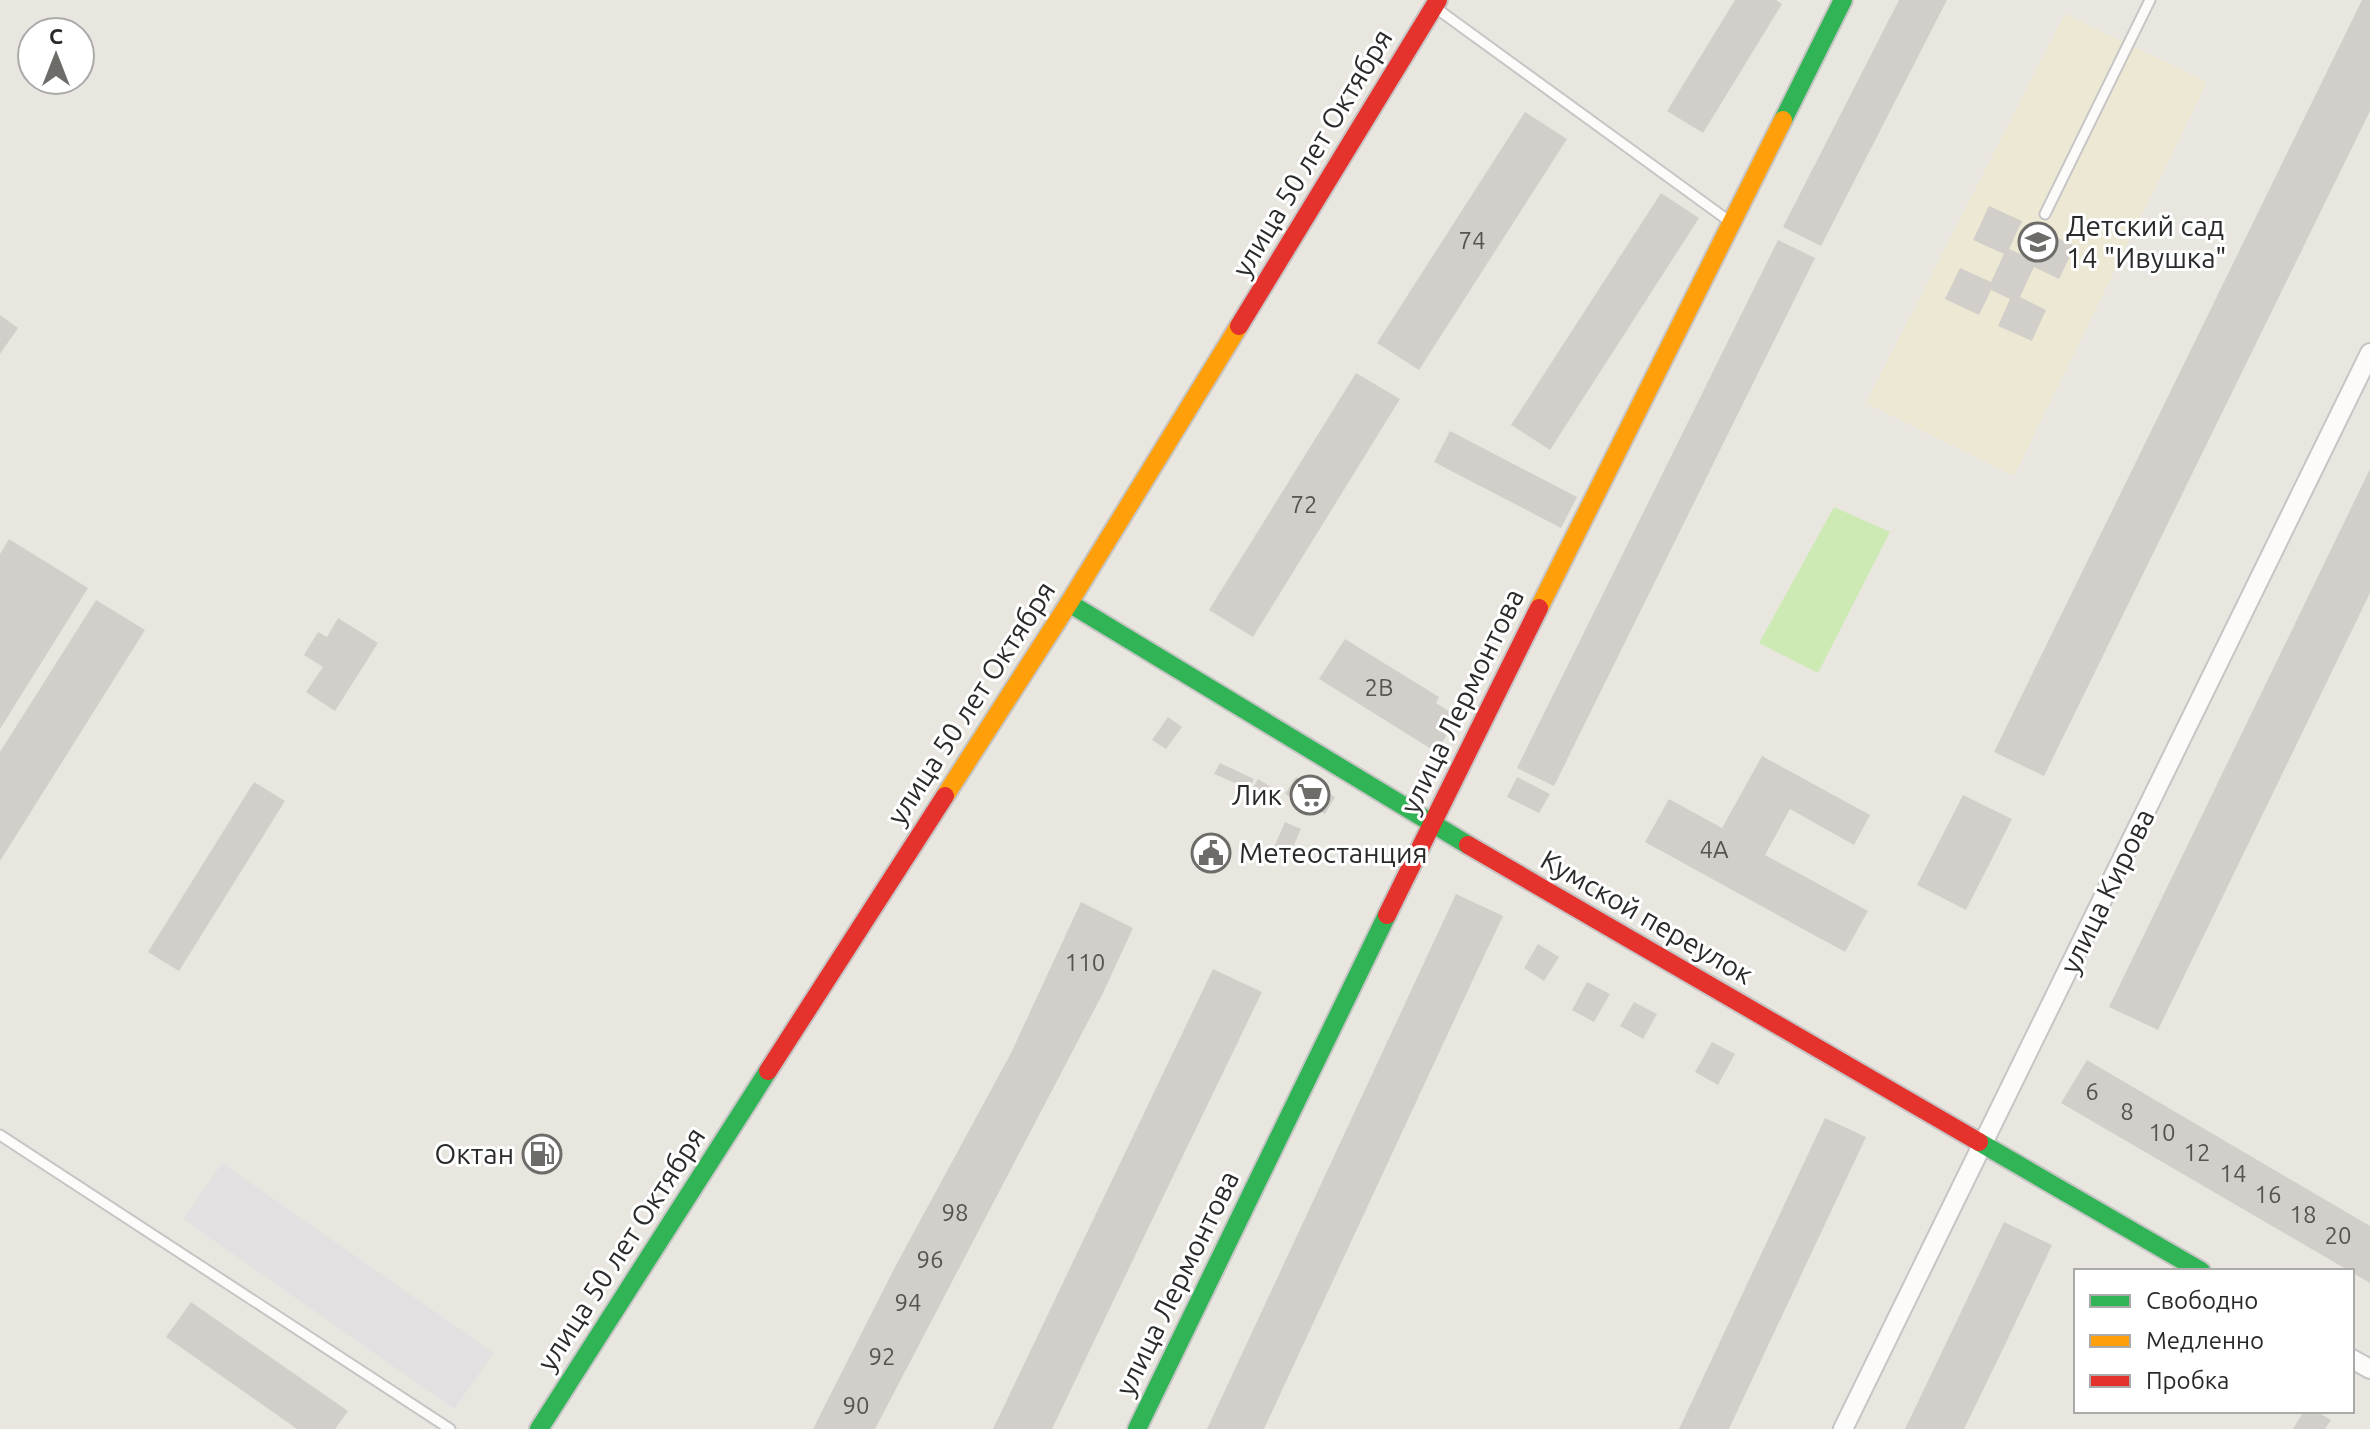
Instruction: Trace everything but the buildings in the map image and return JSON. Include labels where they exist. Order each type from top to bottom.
[{"type":"main road","name":"улица Лермонтова","points":[[1137,1429],[1431,824],[1843,0]]},
{"type":"main road","name":"улица 50 лет Октября","points":[[539,1429],[1069,603],[1436,3]]},
{"type":"main road","name":"Кумской переулок","points":[[1069,603],[1431,824],[2198,1269]]},
{"type":"street","name":"улица Кирова","points":[[1843,1429],[2370,353]]},
{"type":"lane","points":[[2045,214],[2150,0]]},
{"type":"lane","points":[[1436,3],[1732,223]]},
{"type":"lane","points":[[0,1135],[450,1429]]},
{"type":"shaded area","name":"Детский сад 14 \"Ивушка\"","points":[[2065,14],[2207,82],[2014,476],[1866,403]]},
{"type":"shaded area","points":[[222,1163],[494,1353],[454,1409],[183,1219]]},
{"type":"green space","points":[[1834,507],[1890,532],[1818,673],[1759,643]]},
{"type":"traffic: fast","points":[[1783,120],[1843,0]]},
{"type":"traffic: fast","points":[[1069,603],[1468,845]]},
{"type":"traffic: fast","points":[[1137,1429],[1387,915]]},
{"type":"traffic: fast","points":[[539,1429],[768,1071]]},
{"type":"traffic: fast","points":[[1979,1142],[2198,1269]]},
{"type":"traffic: slow","points":[[1539,608],[1783,120]]},
{"type":"traffic: slow","points":[[945,796],[1069,603],[1239,326]]},
{"type":"traffic: jam","points":[[1239,326],[1438,0]]},
{"type":"traffic: jam","points":[[1387,915],[1539,608]]},
{"type":"traffic: jam","points":[[768,1071],[945,796]]},
{"type":"traffic: jam","points":[[1468,845],[1979,1142]]},
{"type":"place","name":"Детский сад 14 \"Ивушка\"","points":[[2038,242]]},
{"type":"place","name":"Лик","points":[[1310,795]]},
{"type":"place","name":"Метеостанция","points":[[1211,853]]},
{"type":"place","name":"Октан","points":[[542,1154]]}]
